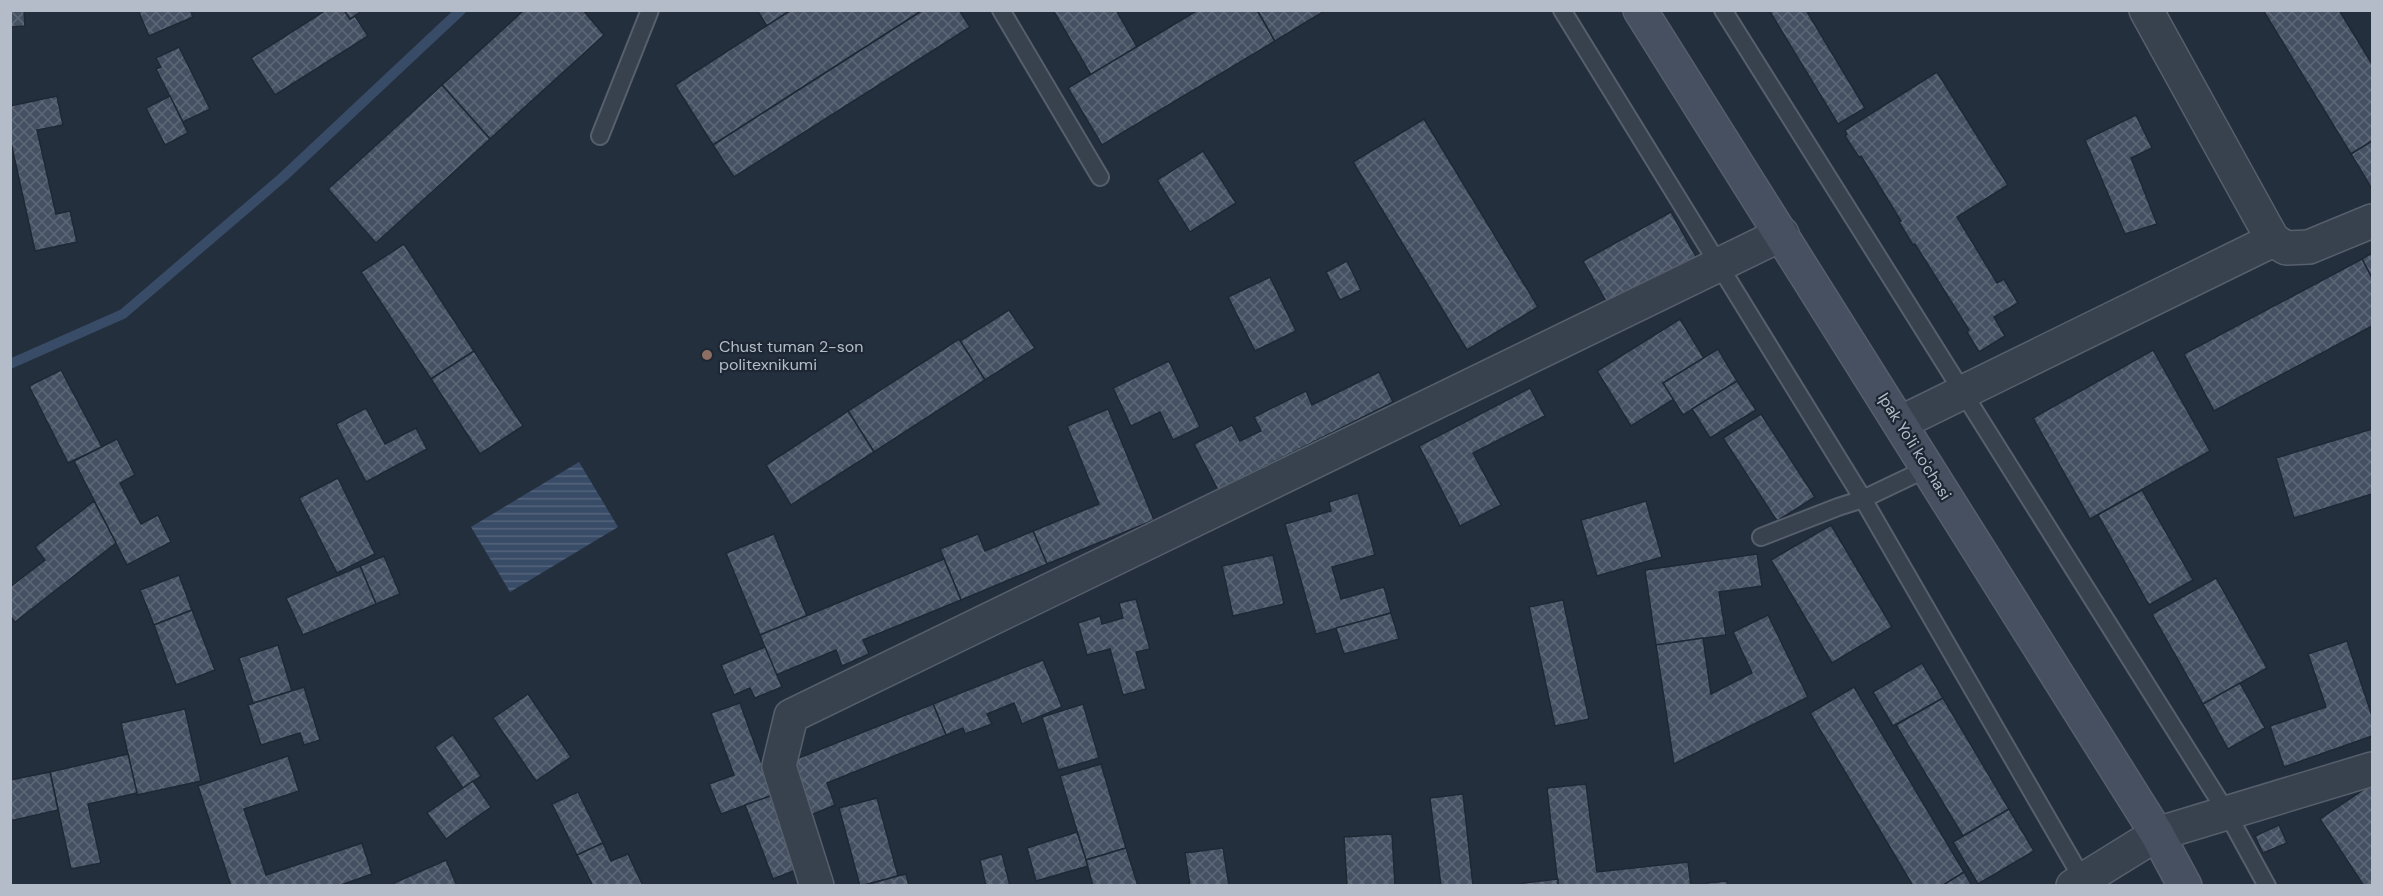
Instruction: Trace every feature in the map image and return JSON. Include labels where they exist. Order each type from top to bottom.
[{"type":"main road","name":"Ipak Yo'li ko'chasi","points":[[1640,10],[2157,834],[2185,885]]},
{"type":"street","points":[[2146,10],[2272,240],[2286,248],[2309,247],[2373,221]]},
{"type":"street","points":[[817,885],[780,766],[791,716],[1782,234]]},
{"type":"street","points":[[1900,423],[2272,240]]},
{"type":"street","points":[[2081,883],[2157,834],[2373,768]]},
{"type":"lane","points":[[600,136],[650,10]]},
{"type":"lane","points":[[1000,10],[1100,177]]},
{"type":"lane","points":[[1562,10],[1863,499],[2081,883]]},
{"type":"lane","points":[[1723,10],[2227,813],[2267,885]]},
{"type":"lane","points":[[1761,537],[1863,499],[1928,468]]},
{"type":"water","points":[[579,462],[618,527],[510,592],[471,527]]},
{"type":"building","points":[[10,10],[24,10],[25,26],[10,27]]},
{"type":"building","points":[[138,10],[190,10],[193,17],[149,36]]},
{"type":"building","points":[[326,10],[344,10],[350,19],[355,16],[368,36],[275,95],[251,58]]},
{"type":"building","points":[[344,10],[363,10],[350,19]]},
{"type":"building","points":[[524,10],[583,10],[604,35],[490,139],[442,85]]},
{"type":"building","points":[[757,10],[791,10],[767,26]]},
{"type":"building","points":[[791,10],[923,10],[713,145],[675,85]]},
{"type":"building","points":[[923,10],[959,10],[970,27],[734,177],[713,145]]},
{"type":"building","points":[[1053,10],[1116,10],[1137,47],[1091,75]]},
{"type":"building","points":[[1198,10],[1257,10],[1275,41],[1102,145],[1068,88]]},
{"type":"building","points":[[1257,10],[1326,10],[1275,41]]},
{"type":"building","points":[[1769,10],[1806,10],[1865,108],[1838,124]]},
{"type":"building","points":[[2263,10],[2339,10],[2372,64],[2372,141],[2351,154]]},
{"type":"building","points":[[179,47],[210,109],[183,122],[156,69],[161,67],[156,58]]},
{"type":"building","points":[[1937,72],[2008,185],[1957,217],[1997,283],[2004,279],[2018,303],[1994,317],[2005,336],[1979,352],[1967,332],[1969,330],[1915,244],[1913,245],[1861,156],[1859,157],[1845,136],[1847,134],[1845,130]]},
{"type":"building","points":[[442,85],[490,139],[376,243],[328,189]]},
{"type":"building","points":[[57,96],[63,125],[37,130],[56,214],[70,211],[77,242],[35,251],[10,138],[10,106]]},
{"type":"building","points":[[170,96],[188,133],[165,145],[146,108]]},
{"type":"building","points":[[2136,115],[2152,148],[2131,158],[2157,224],[2125,234],[2085,140]]},
{"type":"building","points":[[1424,119],[1538,307],[1467,350],[1353,162]]},
{"type":"building","points":[[2372,141],[2372,189],[2351,154]]},
{"type":"building","points":[[1203,151],[1236,203],[1190,232],[1157,180]]},
{"type":"building","points":[[1671,212],[1698,260],[1610,308],[1583,261]]},
{"type":"building","points":[[404,244],[474,351],[431,379],[361,272]]},
{"type":"building","points":[[2372,253],[2372,278],[2362,259]]},
{"type":"building","points":[[2362,259],[2372,278],[2372,326],[2214,411],[2184,354]]},
{"type":"building","points":[[1347,261],[1361,290],[1340,300],[1326,272]]},
{"type":"building","points":[[1270,277],[1296,331],[1255,351],[1228,297]]},
{"type":"building","points":[[1009,310],[1035,348],[985,380],[960,341]]},
{"type":"building","points":[[1680,319],[1704,358],[1663,383],[1674,399],[1631,426],[1597,371]]},
{"type":"building","points":[[959,339],[985,380],[874,452],[848,411]]},
{"type":"building","points":[[1718,349],[1737,381],[1683,415],[1663,383]]},
{"type":"building","points":[[2153,350],[2210,451],[2090,519],[2033,418]]},
{"type":"building","points":[[474,351],[523,426],[480,454],[431,379]]},
{"type":"building","points":[[1169,361],[1200,427],[1173,440],[1160,412],[1131,426],[1113,388]]},
{"type":"building","points":[[61,370],[102,447],[68,463],[29,386]]},
{"type":"building","points":[[1379,372],[1393,402],[1218,490],[1194,444],[1232,425],[1240,441],[1261,431],[1254,417],[1306,391],[1312,405]]},
{"type":"building","points":[[1737,381],[1756,410],[1710,438],[1692,409]]},
{"type":"building","points":[[1530,388],[1545,416],[1473,453],[1501,505],[1460,526],[1419,446]]},
{"type":"building","points":[[366,408],[385,444],[416,428],[427,449],[366,482],[336,424]]},
{"type":"building","points":[[1108,409],[1154,520],[1047,564],[1033,531],[1099,504],[1067,426]]},
{"type":"building","points":[[848,411],[874,452],[791,505],[766,465]]},
{"type":"building","points":[[1761,414],[1815,497],[1777,521],[1723,438]]},
{"type":"building","points":[[2372,429],[2372,494],[2294,518],[2276,458]]},
{"type":"building","points":[[117,439],[135,475],[120,483],[141,524],[158,515],[171,542],[127,565],[74,461]]},
{"type":"building","points":[[338,478],[375,554],[337,573],[299,498]]},
{"type":"building","points":[[2142,490],[2193,580],[2149,605],[2098,515]]},
{"type":"building","points":[[1358,493],[1375,555],[1332,567],[1341,599],[1384,587],[1391,613],[1316,634],[1285,524],[1331,511],[1329,502]]},
{"type":"building","points":[[94,501],[116,543],[15,622],[10,616],[10,587],[45,560],[35,547]]},
{"type":"building","points":[[1646,501],[1662,557],[1597,576],[1581,520]]},
{"type":"building","points":[[1831,525],[1892,627],[1832,663],[1771,560]]},
{"type":"building","points":[[1033,531],[1047,564],[961,600],[940,549],[978,534],[985,551]]},
{"type":"building","points":[[774,534],[807,616],[760,635],[726,553]]},
{"type":"building","points":[[1757,554],[1762,586],[1719,592],[1726,635],[1656,645],[1645,570]]},
{"type":"building","points":[[1273,555],[1284,604],[1233,616],[1222,566]]},
{"type":"building","points":[[384,556],[400,594],[376,604],[360,566]]},
{"type":"building","points":[[944,559],[961,600],[863,640],[869,654],[842,666],[836,650],[776,675],[760,635]]},
{"type":"building","points":[[360,566],[376,604],[303,635],[286,598]]},
{"type":"building","points":[[179,575],[192,610],[154,625],[140,590]]},
{"type":"building","points":[[2216,578],[2267,668],[2203,704],[2152,614]]},
{"type":"building","points":[[1136,599],[1150,649],[1136,652],[1146,689],[1123,695],[1110,649],[1087,655],[1078,623],[1100,616],[1102,624],[1123,618],[1119,603]]},
{"type":"building","points":[[1563,600],[1589,719],[1555,726],[1529,607]]},
{"type":"building","points":[[192,610],[215,670],[176,685],[154,625]]},
{"type":"building","points":[[1391,613],[1399,639],[1344,654],[1336,628]]},
{"type":"building","points":[[1768,615],[1808,697],[1674,764],[1656,645],[1703,638],[1711,694],[1752,673],[1733,632]]},
{"type":"building","points":[[2347,641],[2372,716],[2372,736],[2284,767],[2270,726],[2326,707],[2308,654]]},
{"type":"building","points":[[278,645],[292,691],[253,703],[239,658]]},
{"type":"building","points":[[765,647],[782,687],[755,698],[750,688],[734,695],[721,665]]},
{"type":"building","points":[[1043,660],[1062,707],[1022,724],[1014,703],[987,714],[992,724],[965,734],[963,728],[946,735],[933,704]]},
{"type":"building","points":[[1922,663],[1943,698],[1893,726],[1873,692]]},
{"type":"building","points":[[2240,683],[2265,728],[2228,749],[2203,704]]},
{"type":"building","points":[[304,687],[320,740],[304,745],[300,733],[261,745],[248,705]]},
{"type":"building","points":[[1854,687],[1964,872],[1942,886],[1913,886],[1810,713]]},
{"type":"building","points":[[528,694],[571,757],[536,781],[493,718]]},
{"type":"building","points":[[1943,698],[2009,809],[1963,836],[1896,725]]},
{"type":"building","points":[[740,703],[773,795],[721,814],[709,784],[734,775],[711,713]]},
{"type":"building","points":[[933,704],[946,735],[827,783],[835,805],[806,817],[784,764]]},
{"type":"building","points":[[1083,704],[1099,758],[1058,770],[1042,717]]},
{"type":"building","points":[[185,709],[201,781],[137,795],[121,723]]},
{"type":"building","points":[[453,735],[481,776],[463,788],[435,747]]},
{"type":"building","points":[[128,754],[137,793],[88,804],[101,863],[71,869],[50,772]]},
{"type":"building","points":[[288,756],[299,791],[244,809],[266,875],[362,843],[372,874],[338,886],[231,886],[198,786]]},
{"type":"building","points":[[1101,764],[1126,848],[1086,860],[1060,776]]},
{"type":"building","points":[[50,772],[58,810],[10,821],[10,780]]},
{"type":"building","points":[[473,781],[491,807],[446,839],[427,813]]},
{"type":"building","points":[[1586,784],[1597,872],[1688,862],[1691,886],[1558,886],[1547,788]]},
{"type":"building","points":[[2372,784],[2372,886],[2364,886],[2320,819]]},
{"type":"building","points":[[578,792],[603,843],[577,855],[552,804]]},
{"type":"building","points":[[1463,794],[1473,886],[1441,886],[1430,798]]},
{"type":"building","points":[[773,795],[801,868],[773,879],[745,805]]},
{"type":"building","points":[[877,798],[898,876],[860,886],[839,808]]},
{"type":"building","points":[[2009,809],[2034,851],[1978,884],[1953,842]]},
{"type":"building","points":[[2279,825],[2287,843],[2263,853],[2255,836]]},
{"type":"building","points":[[1077,832],[1088,866],[1036,881],[1027,848]]},
{"type":"building","points":[[1392,834],[1395,886],[1347,886],[1344,837]]},
{"type":"building","points":[[603,843],[611,861],[628,854],[643,886],[593,886],[577,855]]},
{"type":"building","points":[[1126,848],[1138,886],[1093,886],[1086,860]]},
{"type":"building","points":[[1223,848],[1229,886],[1190,886],[1185,853]]},
{"type":"building","points":[[1002,854],[1010,886],[986,886],[980,860]]},
{"type":"building","points":[[446,860],[457,886],[395,886],[394,883]]},
{"type":"building","points":[[1964,872],[1972,886],[1942,886]]},
{"type":"building","points":[[906,874],[909,886],[862,886],[898,876]]},
{"type":"building","points":[[1558,879],[1558,886],[1523,886],[1523,883]]},
{"type":"building","points":[[1727,881],[1728,886],[1707,886],[1707,883]]},
{"type":"waterway","points":[[10,364],[123,314],[283,177],[461,10]]},
{"type":"place","name":"Chust tuman 2-son politexnikumi","points":[[707,355]]}]
